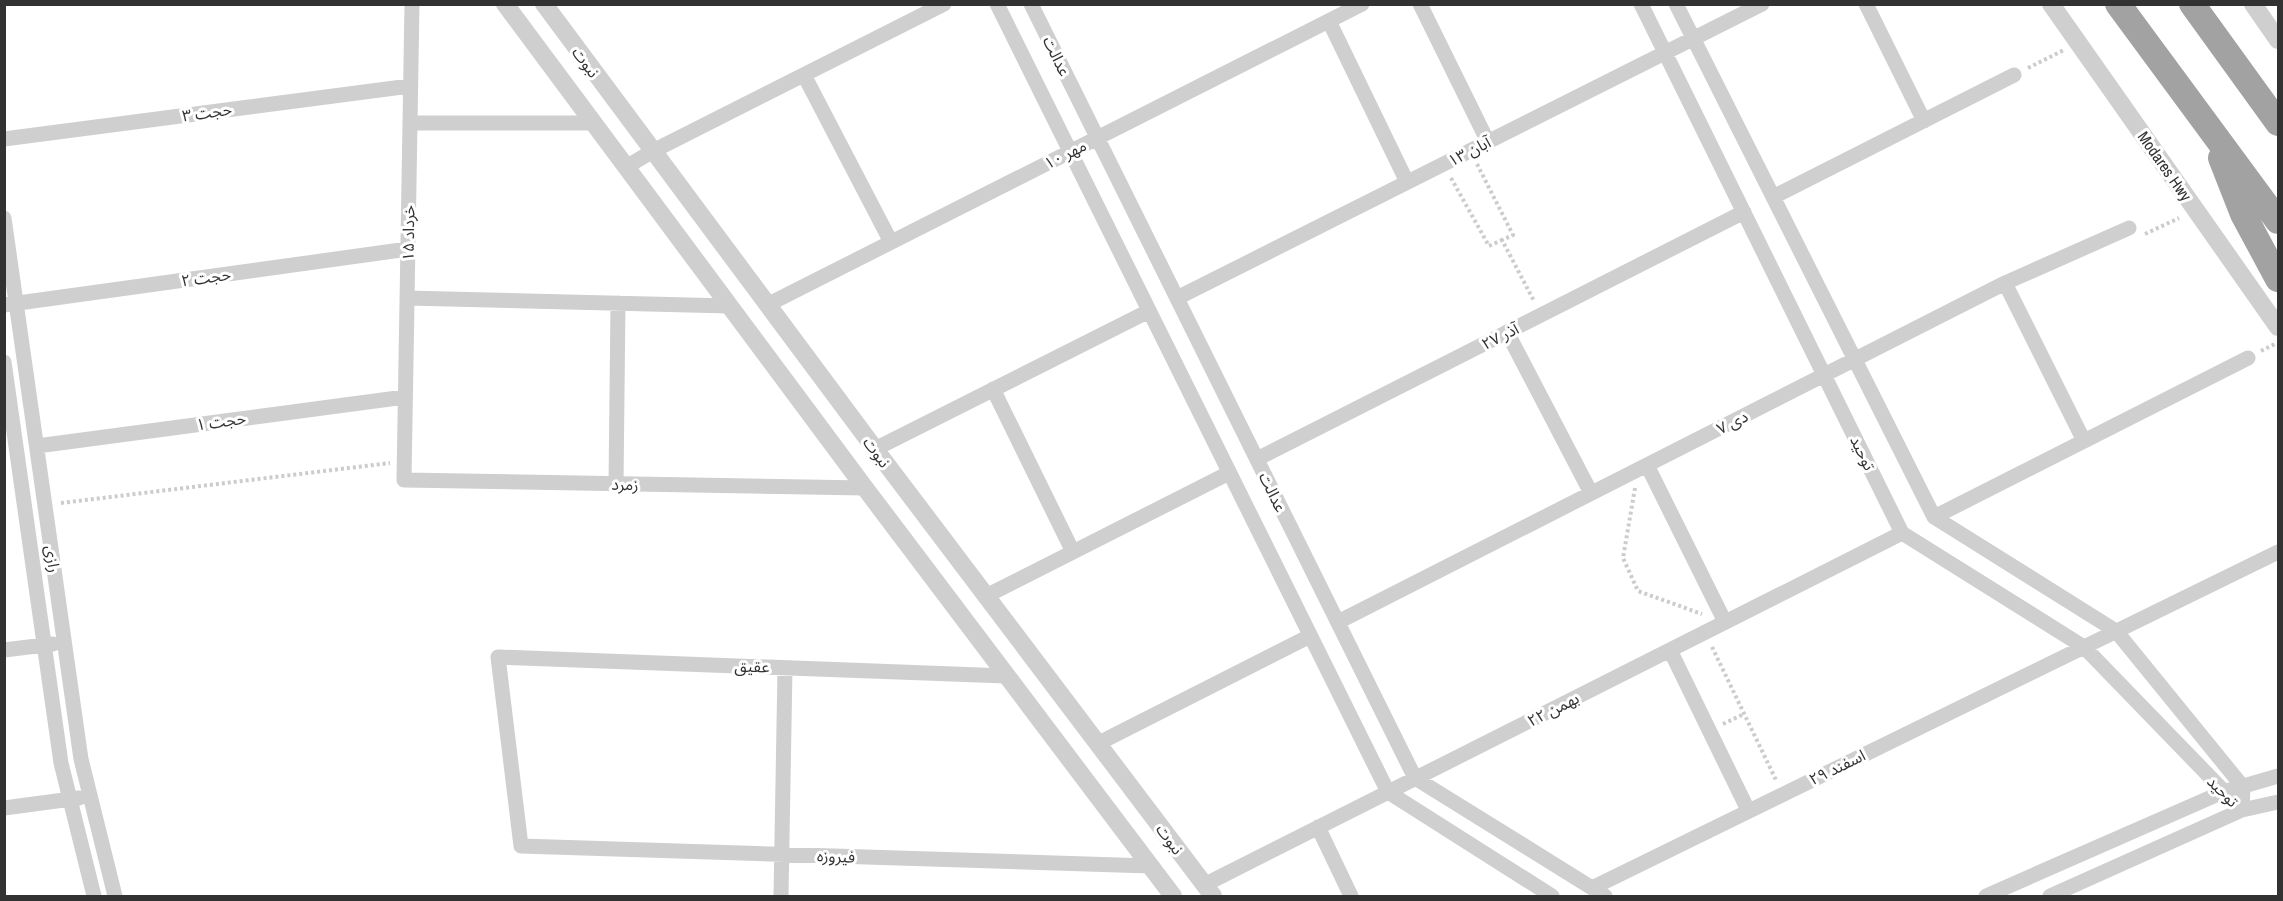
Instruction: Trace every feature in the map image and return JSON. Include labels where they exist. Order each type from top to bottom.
[{"type":"highway","points":[[2118,4],[2278,221]]},
{"type":"highway","points":[[2192,4],[2278,123]]},
{"type":"highway","points":[[2209,127],[2243,214],[2278,279]]},
{"type":"street","name":"۱۵ خرداد","points":[[404,461],[412,4]]},
{"type":"street","name":"نبوت","points":[[505,4],[864,488],[1173,897]]},
{"type":"street","name":"نبوت","points":[[544,4],[767,305],[1208,891]]},
{"type":"street","points":[[626,167],[653,151],[944,4]]},
{"type":"street","name":"عدالت","points":[[997,4],[1388,792]]},
{"type":"street","name":"عدالت","points":[[1031,4],[1415,778]]},
{"type":"street","name":"۱۰ مهر","points":[[767,305],[1362,4]]},
{"type":"street","points":[[1420,4],[1488,142]]},
{"type":"street","name":"توحید","points":[[1641,4],[1902,533],[2084,647],[2242,810]]},
{"type":"street","name":"توحید","points":[[1676,4],[1934,517],[2116,631],[2243,787],[2242,810]]},
{"type":"street","name":"۱۳ آبان","points":[[1177,298],[1762,4]]},
{"type":"street","points":[[1866,4],[1924,121]]},
{"type":"street","name":"Modares Hwy","points":[[2051,4],[2278,327]]},
{"type":"street","points":[[2253,4],[2278,40]]},
{"type":"street","points":[[1329,21],[1407,182]]},
{"type":"street","points":[[804,75],[891,242]]},
{"type":"street","points":[[1773,197],[2014,75]]},
{"type":"street","name":"حجت ۳","points":[[4,139],[410,86]]},
{"type":"street","points":[[410,123],[593,123]]},
{"type":"street","name":"۲۷ آذر","points":[[1257,459],[1744,212]]},
{"type":"street","name":"رازی","points":[[4,218],[10,304],[37,446],[81,759],[115,897]]},
{"type":"street","name":"۷ دی","points":[[1338,622],[2005,283],[2129,228]]},
{"type":"street","name":"حجت ۲","points":[[10,304],[408,249]]},
{"type":"street","points":[[2005,283],[2084,441]]},
{"type":"street","points":[[407,298],[729,306]]},
{"type":"street","points":[[616,484],[618,303]]},
{"type":"street","points":[[875,449],[1149,311]]},
{"type":"street","points":[[1507,332],[1592,493]]},
{"type":"street","points":[[1934,517],[2248,358]]},
{"type":"street","name":"رازی","points":[[4,362],[12,472],[45,645],[61,763],[94,897]]},
{"type":"street","points":[[993,389],[1073,552]]},
{"type":"street","name":"حجت ۱","points":[[37,446],[405,397]]},
{"type":"street","name":"زمرد","points":[[404,461],[404,480],[864,488]]},
{"type":"street","points":[[1642,467],[1725,622]]},
{"type":"street","points":[[12,472],[40,470]]},
{"type":"street","points":[[986,596],[1229,473]]},
{"type":"street","name":"۲۲ بهمن","points":[[1208,891],[1318,827],[1902,533]]},
{"type":"street","points":[[2116,631],[2278,552]]},
{"type":"street","name":"۲۹ اسفند","points":[[1592,888],[2116,631]]},
{"type":"street","points":[[1098,744],[1310,636]]},
{"type":"street","points":[[4,650],[65,642]]},
{"type":"street","points":[[1670,650],[1748,810]]},
{"type":"street","name":"عقیق","points":[[521,846],[498,657],[1006,676]]},
{"type":"street","points":[[782,897],[785,668]]},
{"type":"street","points":[[1986,897],[2223,792],[2278,776]]},
{"type":"street","points":[[1415,778],[1605,897]]},
{"type":"street","points":[[1388,792],[1552,897]]},
{"type":"street","points":[[4,808],[90,796]]},
{"type":"street","points":[[2050,897],[2242,810],[2278,802]]},
{"type":"street","points":[[1318,827],[1351,897]]},
{"type":"street","name":"فیروزه","points":[[521,846],[1150,866]]},
{"type":"street","points":[[89,874],[108,870]]},
{"type":"path","points":[[2014,75],[2078,42]]},
{"type":"path","points":[[1443,164],[1489,246],[1513,235],[1470,151]]},
{"type":"path","points":[[2129,228],[2142,235],[2196,210]]},
{"type":"path","points":[[1502,240],[1541,315]]},
{"type":"path","points":[[45,505],[404,461]]},
{"type":"path","points":[[1642,467],[1623,558],[1638,591],[1725,622]]},
{"type":"path","points":[[1705,632],[1783,793]]},
{"type":"path","points":[[1710,731],[1744,714]]}]
